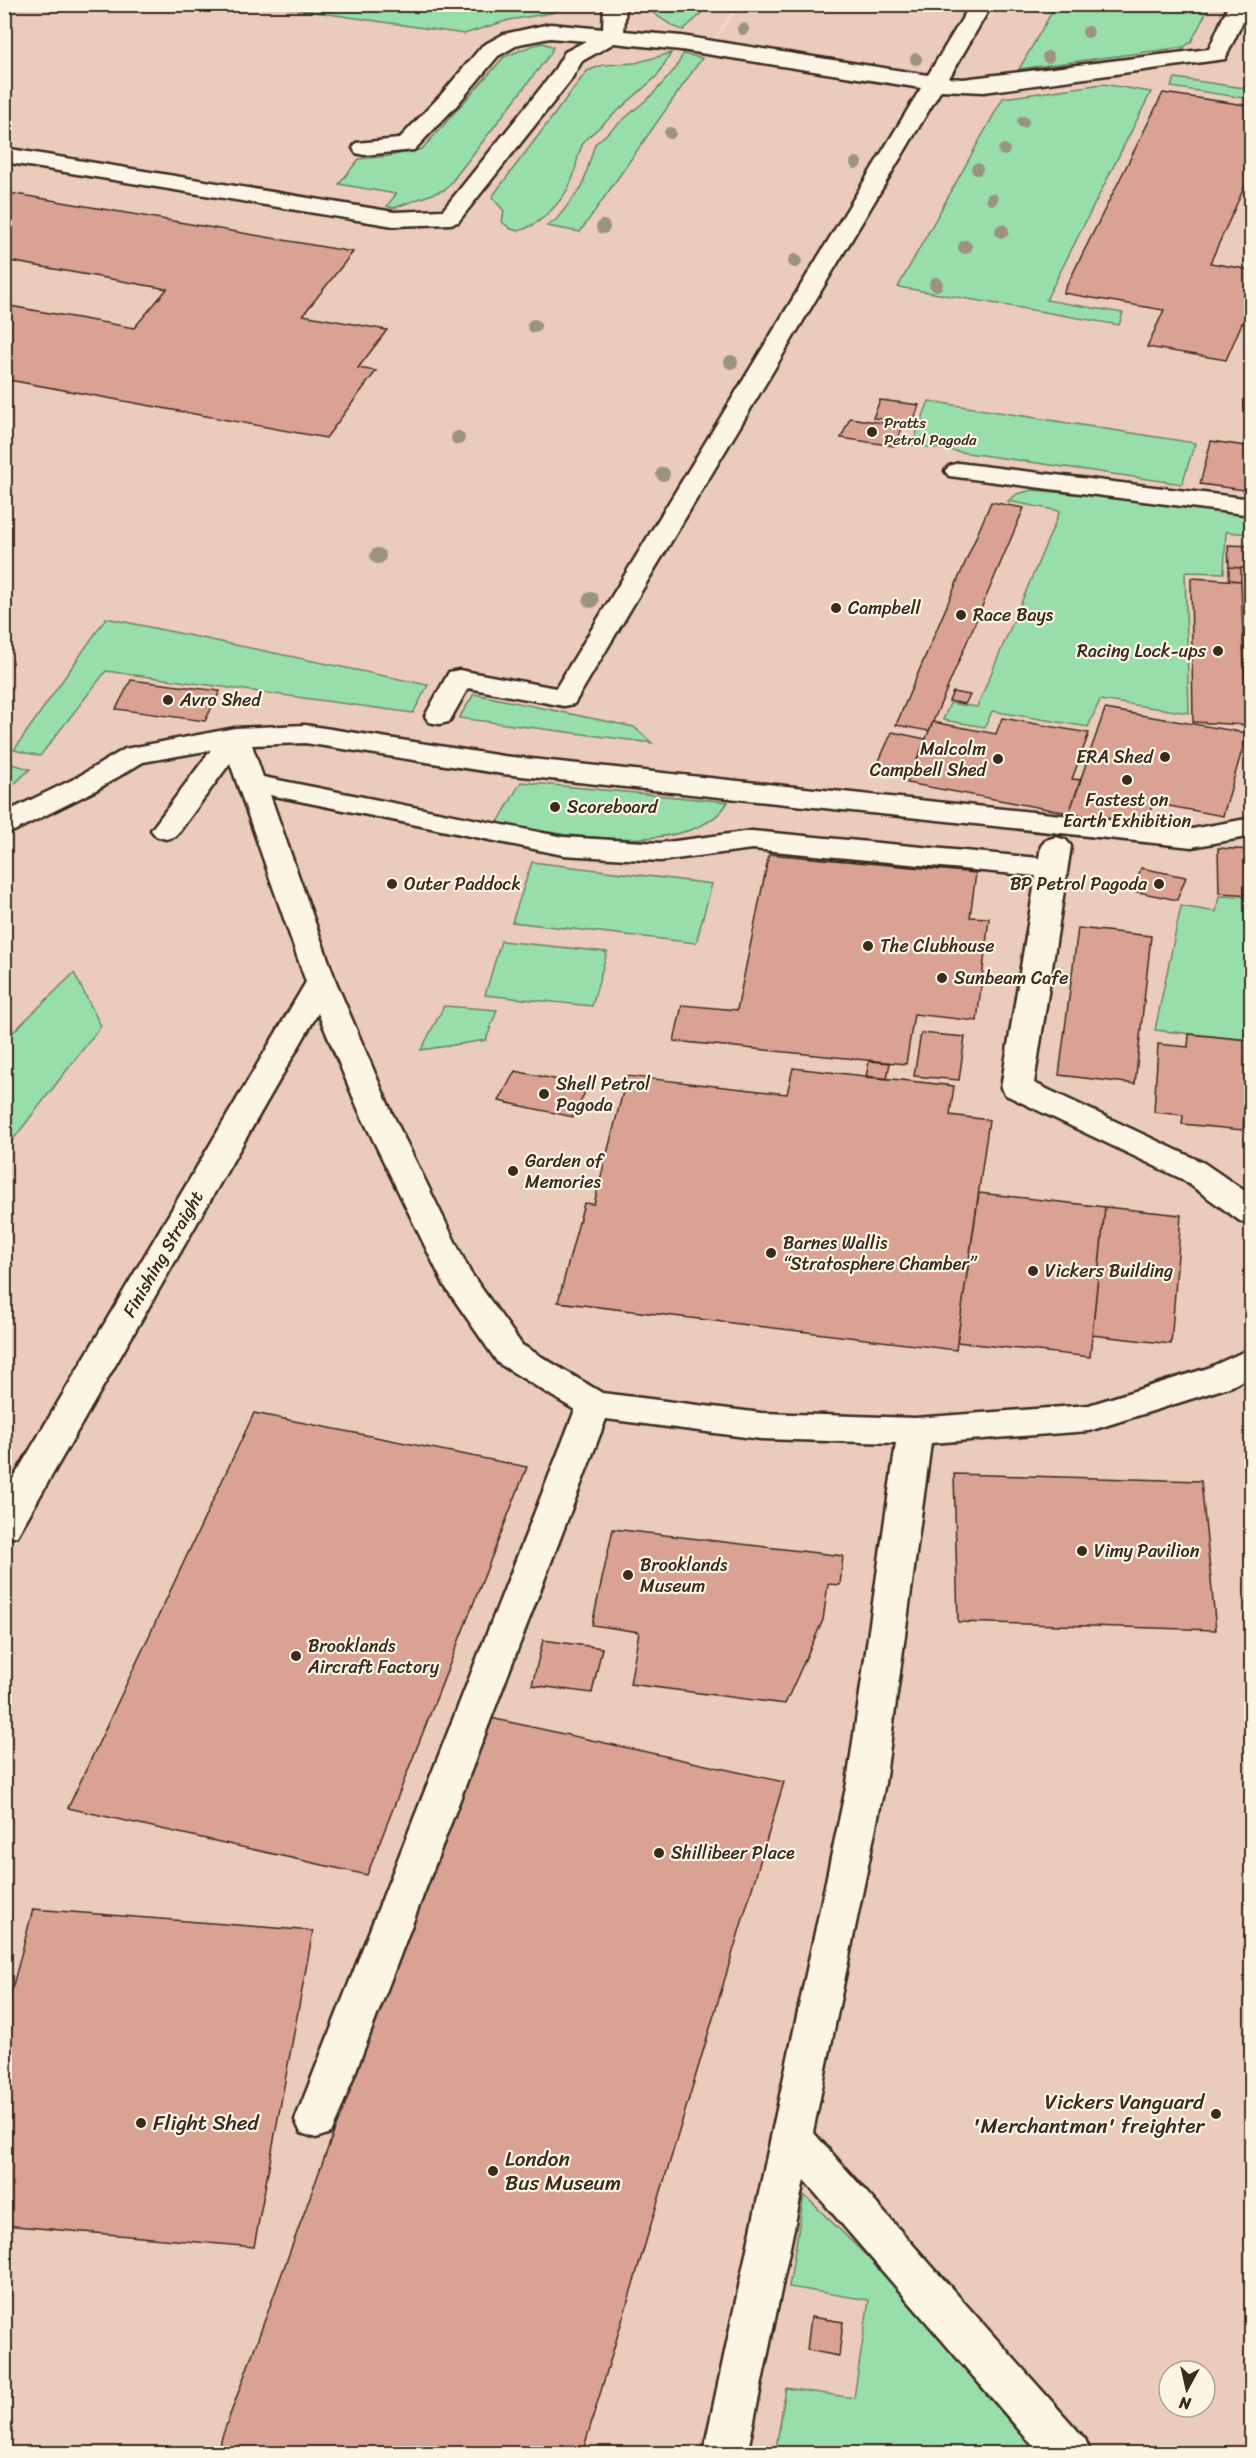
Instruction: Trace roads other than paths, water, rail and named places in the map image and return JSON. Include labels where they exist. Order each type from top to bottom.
[{"type":"street","points":[[613,35],[615,4]]},
{"type":"street","points":[[439,716],[459,678],[564,698],[982,4]]},
{"type":"street","points":[[364,148],[406,145],[448,101],[490,51],[512,39],[550,31],[681,43],[934,83],[984,85],[1217,54],[1240,4]]},
{"type":"street","points":[[4,155],[394,219],[450,217],[562,76],[573,57],[613,35]]},
{"type":"street","points":[[958,471],[1251,507]]},
{"type":"street","points":[[4,825],[86,784],[135,755],[235,737],[305,734],[503,765],[1192,838],[1251,827]]},
{"type":"street","points":[[235,737],[321,982],[375,1111],[456,1277],[510,1354],[594,1405],[761,1426],[915,1431],[1089,1418],[1220,1377],[1251,1359]]},
{"type":"street","points":[[166,830],[235,737]]},
{"type":"street","points":[[252,783],[563,846],[660,852],[752,840],[1052,868]]},
{"type":"street","points":[[1060,824],[1017,1088],[1193,1171],[1251,1213]]},
{"type":"street","name":"Finishing Straight","points":[[4,1526],[321,982]]},
{"type":"street","points":[[316,2120],[594,1405]]},
{"type":"street","points":[[725,2454],[866,1783],[915,1431]]},
{"type":"street","points":[[791,2136],[1069,2454]]},
{"type":"place","name":"Pratts Petrol Pagoda","points":[[872,432]]},
{"type":"place","name":"Campbell","points":[[836,608]]},
{"type":"place","name":"Race Bays","points":[[961,615]]},
{"type":"place","name":"Racing Lock-ups","points":[[1218,651]]},
{"type":"place","name":"Avro Shed","points":[[168,700]]},
{"type":"place","name":"ERA Shed","points":[[1165,757]]},
{"type":"place","name":"Malcolm Campbell Shed","points":[[998,759]]},
{"type":"place","name":"Fastest on Earth Exhibition","points":[[1127,780]]},
{"type":"place","name":"Scoreboard","points":[[555,807]]},
{"type":"place","name":"Outer Paddock","points":[[392,884]]},
{"type":"place","name":"BP Petrol Pagoda","points":[[1159,884]]},
{"type":"place","name":"The Clubhouse","points":[[868,946]]},
{"type":"place","name":"Sunbeam Cafe","points":[[942,978]]},
{"type":"place","name":"Shell Petrol Pagoda","points":[[544,1094]]},
{"type":"place","name":"Garden of Memories","points":[[513,1171]]},
{"type":"place","name":"Barnes Wallis “Stratosphere Chamber”","points":[[771,1253]]},
{"type":"place","name":"Vickers Building","points":[[1033,1271]]},
{"type":"place","name":"Vimy Pavilion","points":[[1082,1551]]},
{"type":"place","name":"Brooklands Museum","points":[[628,1575]]},
{"type":"place","name":"Brooklands Aircraft Factory","points":[[296,1656]]},
{"type":"place","name":"Shillibeer Place","points":[[659,1853]]},
{"type":"place","name":"Vickers Vanguard 'Merchantman' freighter","points":[[1216,2114]]},
{"type":"place","name":"Flight Shed","points":[[141,2123]]},
{"type":"place","name":"London Bus Museum","points":[[493,2171]]}]
